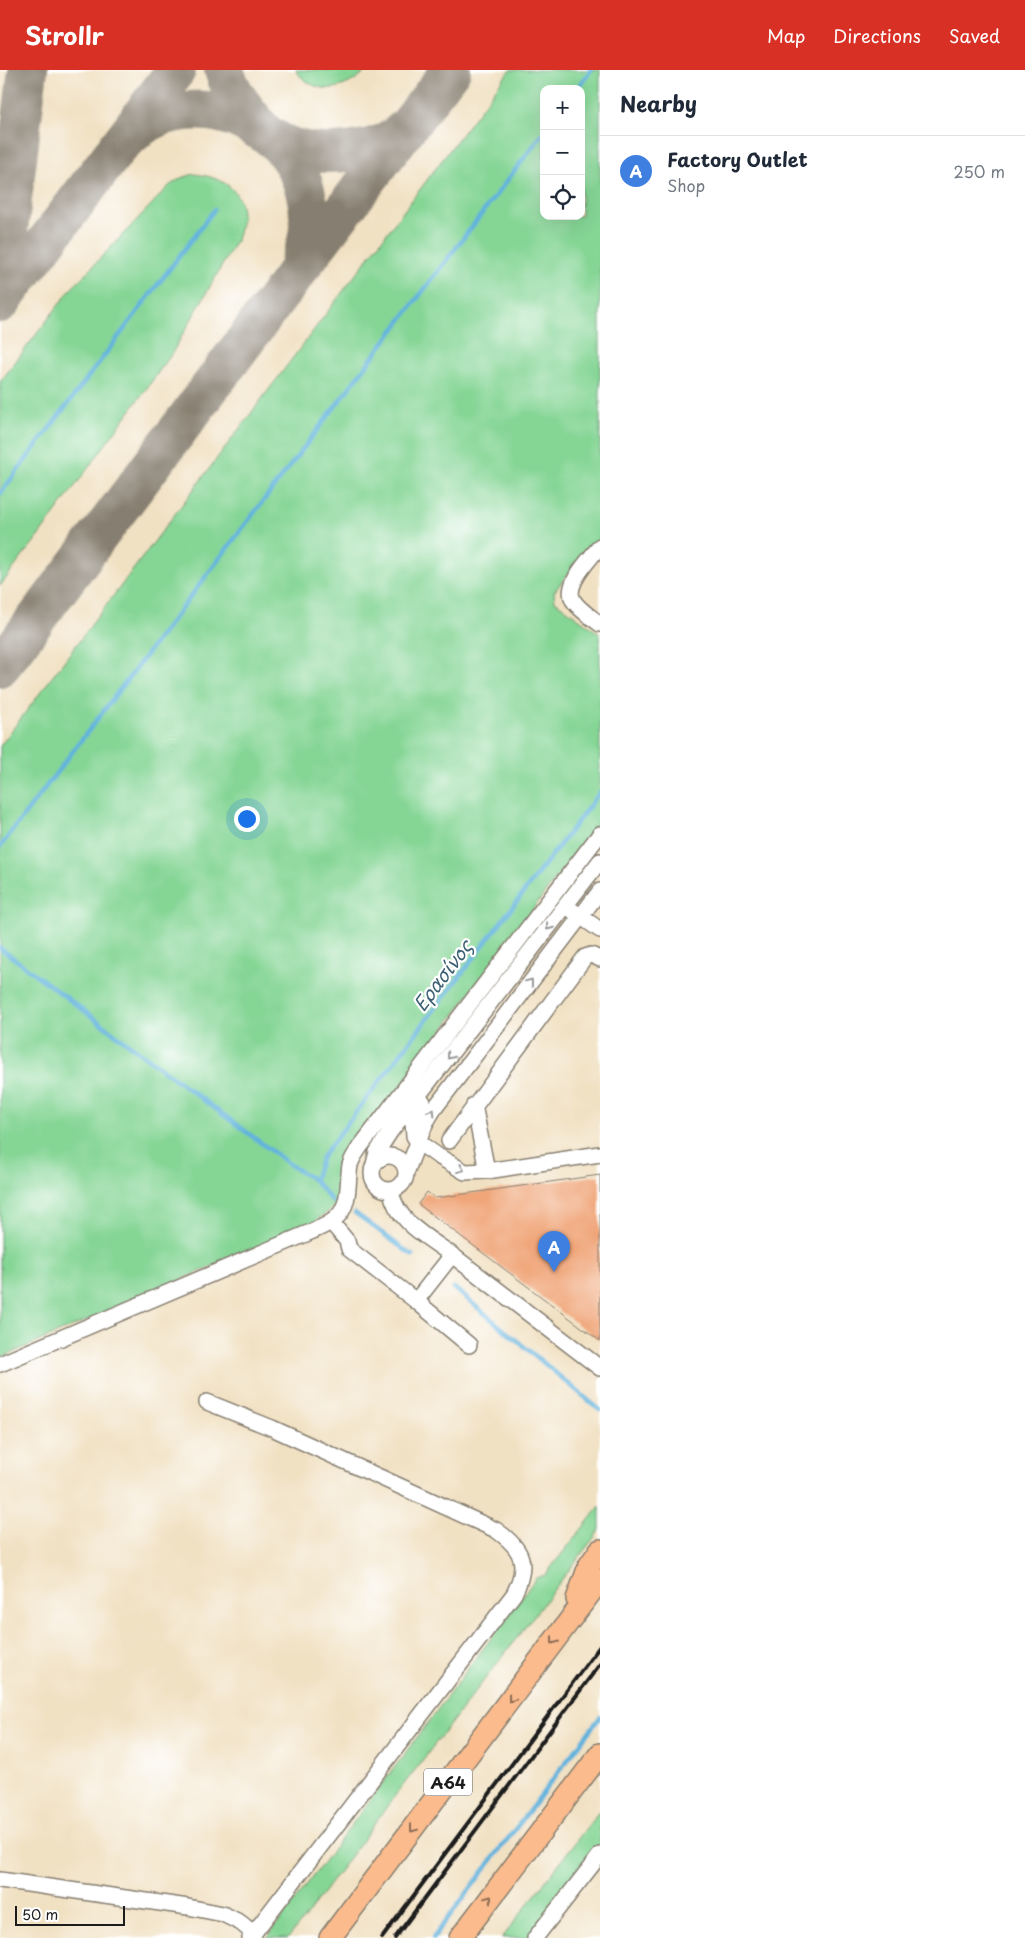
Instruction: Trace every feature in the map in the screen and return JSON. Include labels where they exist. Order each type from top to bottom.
[{"type":"highway","points":[[568,1623],[589,1566],[600,1550]]},
{"type":"highway","name":"Α64","points":[[330,1938],[600,1580]]},
{"type":"highway","points":[[460,1938],[600,1754]]},
{"type":"street","points":[[600,546],[574,580],[571,592],[572,598],[578,606],[600,624]]},
{"type":"street","points":[[0,1364],[331,1222],[341,1213],[349,1190],[350,1163],[360,1147],[600,834]]},
{"type":"street","points":[[600,861],[383,1142],[377,1152],[371,1174],[375,1185],[380,1189],[396,1190],[404,1183],[418,1142],[434,1109],[600,891]]},
{"type":"street","points":[[565,906],[600,930]]},
{"type":"street","points":[[449,1141],[585,958],[591,955],[600,959]]},
{"type":"street","points":[[431,1080],[431,1089],[413,1121],[413,1130],[418,1142],[465,1172],[487,1171],[600,1154]]},
{"type":"street","points":[[474,1106],[487,1171]]},
{"type":"street","points":[[374,1164],[382,1157],[393,1156],[402,1162],[406,1173]]},
{"type":"street","points":[[391,1191],[395,1204],[404,1219],[600,1368]]},
{"type":"street","points":[[331,1222],[347,1241],[349,1249],[469,1345]]},
{"type":"street","points":[[416,1301],[452,1255]]},
{"type":"street","points":[[0,1880],[188,1906],[222,1914],[241,1923],[252,1936],[514,1594],[522,1578],[521,1557],[512,1542],[496,1530],[272,1428],[207,1402]]},
{"type":"street","points":[[535,1938],[600,1855]]},
{"type":"green space","points":[[295,70],[367,70],[340,87],[321,88],[303,79]]},
{"type":"green space","points":[[510,70],[600,70],[600,539],[583,562],[572,569],[554,592],[555,601],[600,634],[600,819],[348,1157],[342,1187],[334,1207],[313,1223],[0,1358],[0,746]]},
{"type":"green space","points":[[194,174],[208,176],[220,181],[230,187],[236,194],[241,204],[242,215],[236,241],[171,355],[0,586],[0,382],[71,289],[169,186],[181,178]]},
{"type":"green space","points":[[600,1506],[600,1530],[391,1801],[304,1919],[288,1938],[267,1938],[536,1578],[545,1575]]},
{"type":"green space","points":[[600,1810],[600,1844],[527,1938],[502,1938]]},
{"type":"building","points":[[600,1175],[600,1341],[418,1204],[427,1192],[435,1198]]},
{"type":"waterway","points":[[580,85],[591,70]]},
{"type":"waterway","points":[[0,847],[540,137]]},
{"type":"waterway","points":[[0,494],[214,210]]},
{"type":"waterway","name":"Ερασίνος","points":[[314,1180],[322,1157],[600,792]]},
{"type":"waterway","name":"Ερασίνος","points":[[0,948],[296,1169],[314,1180],[332,1201]]},
{"type":"waterway","name":"Ερασίνος","points":[[355,1213],[413,1256]]},
{"type":"waterway","name":"Ερασίνος","points":[[454,1288],[600,1410]]},
{"type":"waterway","points":[[433,1938],[600,1717]]},
{"type":"taxiway","points":[[0,276],[6,247],[28,70]]},
{"type":"taxiway","points":[[0,303],[176,70]]},
{"type":"taxiway","points":[[224,70],[235,95],[262,130]]},
{"type":"taxiway","points":[[0,667],[451,70]]},
{"type":"taxiway","points":[[117,147],[141,127],[152,121],[163,116],[188,111],[225,114],[243,121],[284,144],[299,150],[316,153],[359,150],[383,144],[403,130]]},
{"type":"taxiway","points":[[268,135],[292,161],[306,193],[309,210],[309,228],[300,262]]},
{"type":"railway","points":[[382,1938],[600,1646]]},
{"type":"railway","points":[[395,1938],[600,1664]]},
{"type":"place","name":"Factory Outlet","points":[[554,1272]]}]
